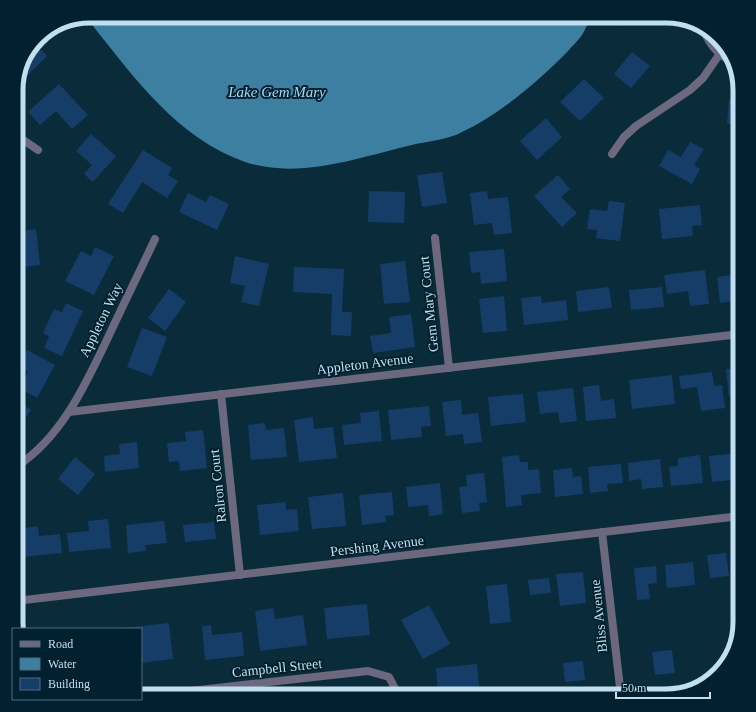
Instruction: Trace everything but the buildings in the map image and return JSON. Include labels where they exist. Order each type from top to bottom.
[{"type":"street","points":[[707,38],[719,55],[725,58]]},
{"type":"street","points":[[612,154],[624,137],[636,126],[690,90],[703,78],[719,55]]},
{"type":"street","points":[[23,140],[38,150]]},
{"type":"street","name":"Gem Mary Court","points":[[435,238],[449,368]]},
{"type":"street","name":"Appleton Way","points":[[69,412],[100,353],[155,239]]},
{"type":"street","name":"Appleton Avenue","points":[[69,412],[733,335]]},
{"type":"street","name":"Ralron Court","points":[[221,394],[240,574]]},
{"type":"street","points":[[23,463],[44,445],[69,412]]},
{"type":"street","name":"Pershing Avenue","points":[[23,601],[240,574],[733,517]]},
{"type":"street","name":"Bliss Avenue","points":[[602,532],[620,689]]},
{"type":"street","name":"Campbell Street","points":[[208,689],[368,671],[389,677],[395,689]]},
{"type":"water","name":"Lake Gem Mary","points":[[92,23],[588,23],[580,37],[545,74],[491,116],[456,135],[329,165],[287,169],[266,167],[245,162],[221,151],[199,138],[179,123],[142,86]]}]
